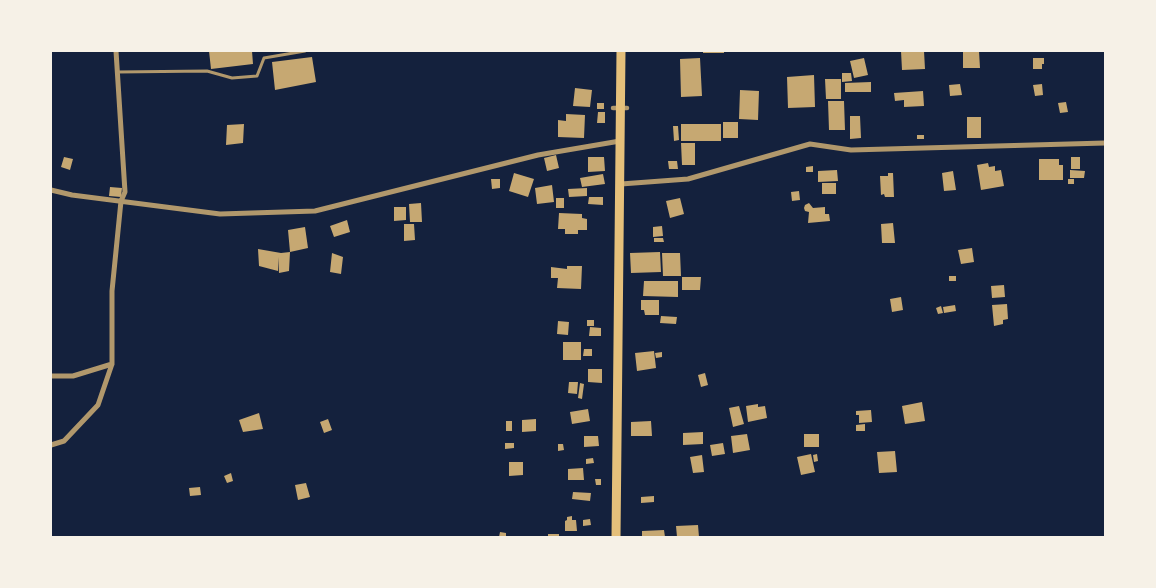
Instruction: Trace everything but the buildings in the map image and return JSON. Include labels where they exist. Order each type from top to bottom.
[{"type":"main road","points":[[616,537],[621,51]]},
{"type":"street","points":[[51,445],[64,441],[98,405],[112,364],[112,291],[121,201],[125,192],[116,51]]},
{"type":"street","points":[[51,190],[220,214],[315,211],[529,157],[620,141]]},
{"type":"street","points":[[621,184],[688,179],[810,144],[851,150],[1105,143]]},
{"type":"street","points":[[51,376],[73,376],[112,364]]},
{"type":"lane","points":[[118,72],[207,71],[232,78],[257,76],[264,58],[305,51]]}]
